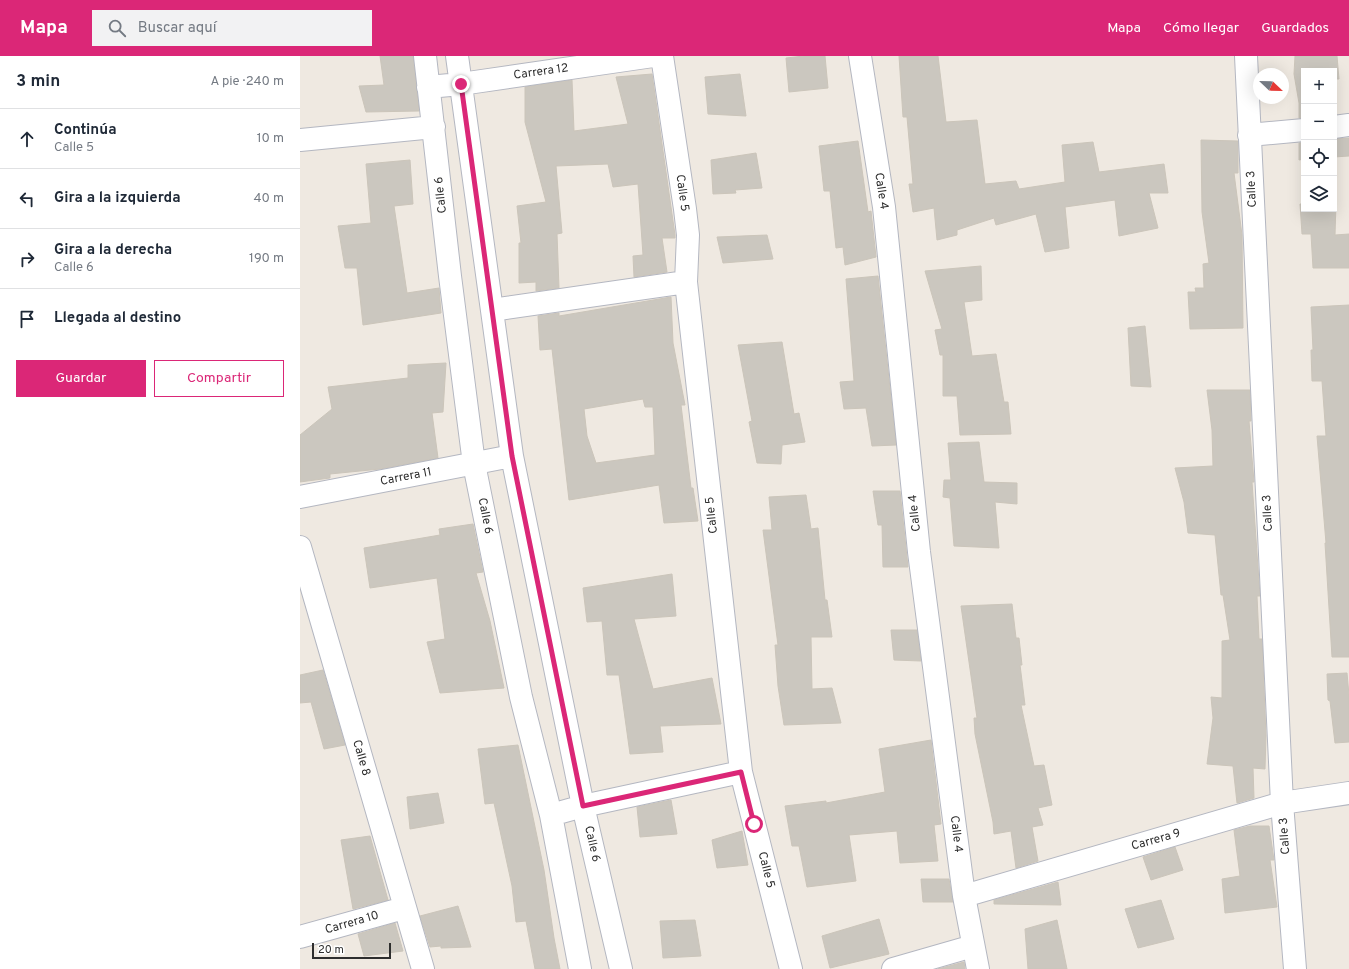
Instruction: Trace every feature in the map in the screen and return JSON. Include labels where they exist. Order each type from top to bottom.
[{"type":"street","name":"Calle 6","points":[[425,56],[450,276],[474,464],[521,697],[551,815],[580,969]]},
{"type":"street","name":"Calle 6","points":[[457,56],[512,456],[583,806],[622,969]]},
{"type":"street","name":"Carrera 12","points":[[428,87],[461,84],[653,56]]},
{"type":"street","name":"Calle 5","points":[[662,56],[688,235],[686,282],[741,772],[791,969]]},
{"type":"street","name":"Calle 4","points":[[860,56],[884,207],[919,552],[964,896],[978,969]]},
{"type":"street","name":"Calle 3","points":[[1246,56],[1282,803],[1295,969]]},
{"type":"street","points":[[1337,127],[1349,126]]},
{"type":"street","points":[[300,140],[434,127]]},
{"type":"street","points":[[1249,135],[1301,130]]},
{"type":"street","points":[[492,310],[686,282]]},
{"type":"street","name":"Carrera 11","points":[[300,497],[512,456]]},
{"type":"street","name":"Calle 8","points":[[300,547],[423,969]]},
{"type":"street","points":[[551,815],[583,806],[741,772]]},
{"type":"street","name":"Carrera 9","points":[[964,896],[1282,803],[1349,793]]},
{"type":"street","name":"Carrera 10","points":[[300,938],[404,908]]},
{"type":"street","points":[[893,969],[973,946]]},
{"type":"building","points":[[380,56],[413,56],[419,111],[366,112],[359,86],[384,85]]},
{"type":"building","points":[[825,56],[828,88],[789,92],[786,58]]},
{"type":"building","points":[[899,56],[938,56],[946,122],[977,120],[985,184],[1016,181],[1019,189],[1065,182],[1062,145],[1093,142],[1099,172],[1164,164],[1168,193],[1149,193],[1158,228],[1119,236],[1115,200],[1065,207],[1069,248],[1045,252],[1036,214],[996,225],[994,218],[957,230],[957,235],[937,240],[934,208],[913,212],[909,184],[913,184],[907,117],[903,117]]},
{"type":"building","points":[[1295,56],[1337,56],[1339,79],[1337,79],[1337,68],[1301,68],[1301,118],[1299,118],[1299,103],[1294,74]]},
{"type":"building","points":[[652,74],[675,235],[675,238],[662,238],[667,272],[634,277],[633,256],[643,255],[638,184],[613,187],[608,164],[556,166],[562,233],[557,234],[559,288],[536,291],[536,282],[519,283],[519,243],[521,243],[517,206],[546,202],[525,122],[525,87],[572,80],[574,131],[628,124],[616,77]]},
{"type":"building","points":[[740,74],[746,116],[708,114],[705,77]]},
{"type":"building","points":[[1349,138],[1349,156],[1337,157],[1337,139]]},
{"type":"building","points":[[1201,140],[1238,141],[1238,173],[1234,173],[1242,235],[1243,328],[1190,329],[1188,292],[1196,292],[1195,288],[1204,288],[1203,264],[1209,263],[1202,212]]},
{"type":"building","points":[[858,141],[868,212],[871,211],[876,257],[845,265],[843,247],[836,248],[830,191],[824,191],[819,146]]},
{"type":"building","points":[[1299,143],[1301,143],[1301,160],[1299,160]]},
{"type":"building","points":[[756,153],[762,188],[735,190],[736,193],[713,194],[711,160]]},
{"type":"building","points":[[410,160],[413,204],[394,206],[407,293],[439,288],[441,313],[363,325],[357,268],[345,268],[338,226],[371,223],[366,164]]},
{"type":"building","points":[[1300,204],[1301,212],[1336,212],[1335,235],[1349,234],[1349,268],[1313,268],[1311,234],[1302,234]]},
{"type":"building","points":[[767,235],[773,259],[723,263],[717,237]]},
{"type":"building","points":[[981,266],[982,300],[964,302],[972,356],[996,354],[1004,402],[1008,402],[1011,434],[960,435],[957,396],[943,396],[943,355],[940,355],[935,330],[942,329],[925,271]]},
{"type":"building","points":[[878,276],[896,445],[872,446],[866,408],[844,409],[840,382],[854,381],[846,279]]},
{"type":"building","points":[[671,297],[673,343],[685,405],[681,405],[691,488],[693,488],[698,521],[664,523],[659,485],[569,500],[552,349],[540,350],[538,316],[559,313],[559,316]],"holes":[[[643,399],[645,407],[653,407],[655,455],[596,463],[587,436],[584,409]]]},
{"type":"building","points":[[1349,305],[1349,657],[1332,657],[1326,543],[1317,436],[1326,436],[1322,381],[1312,381],[1311,350],[1313,350],[1311,307]]},
{"type":"building","points":[[1145,326],[1151,387],[1131,386],[1128,328]]},
{"type":"building","points":[[782,342],[794,414],[799,413],[805,442],[782,445],[781,464],[757,463],[749,422],[752,421],[738,345]]},
{"type":"building","points":[[446,363],[443,412],[432,413],[438,458],[380,469],[330,474],[330,478],[300,482],[300,435],[332,409],[328,387],[408,378],[408,365]]},
{"type":"building","points":[[1207,390],[1250,390],[1251,421],[1249,421],[1260,596],[1257,596],[1259,639],[1262,639],[1266,736],[1265,769],[1253,768],[1254,798],[1237,803],[1233,766],[1207,764],[1213,718],[1211,697],[1222,698],[1222,641],[1230,640],[1223,595],[1221,595],[1215,535],[1188,533],[1184,502],[1175,468],[1213,466],[1212,430]]},
{"type":"building","points":[[979,442],[984,482],[1017,483],[1017,504],[995,502],[999,548],[954,546],[950,498],[943,497],[944,480],[951,480],[948,443]]},
{"type":"building","points":[[873,491],[900,491],[908,567],[883,567],[882,525],[878,525]]},
{"type":"building","points":[[806,495],[811,529],[818,528],[825,600],[827,600],[832,637],[811,637],[812,689],[832,688],[841,723],[784,725],[778,686],[775,645],[778,645],[763,530],[772,530],[769,497]]},
{"type":"building","points":[[473,524],[483,572],[476,573],[490,621],[504,688],[440,693],[427,642],[445,639],[437,578],[370,588],[364,548],[440,535],[439,529]]},
{"type":"building","points":[[672,574],[676,616],[634,619],[653,689],[712,678],[721,724],[660,726],[663,752],[630,754],[619,675],[607,675],[602,621],[587,622],[583,588]]},
{"type":"building","points":[[1012,604],[1016,638],[1019,638],[1022,665],[1020,665],[1025,705],[1021,705],[1034,766],[1044,765],[1052,805],[1038,808],[1043,825],[1032,827],[1038,861],[1016,868],[1011,831],[994,834],[993,822],[975,734],[974,718],[977,718],[961,606]]},
{"type":"building","points":[[891,630],[917,630],[921,661],[894,660]]},
{"type":"building","points":[[323,670],[345,745],[324,749],[311,702],[300,703],[300,675]]},
{"type":"building","points":[[1347,673],[1349,695],[1349,742],[1335,743],[1330,701],[1328,700],[1327,674]]},
{"type":"building","points":[[931,740],[941,824],[934,825],[938,861],[900,863],[897,831],[849,835],[856,881],[807,887],[799,846],[792,846],[785,806],[826,801],[826,803],[885,792],[879,749]]},
{"type":"building","points":[[518,745],[544,870],[560,969],[535,969],[526,921],[516,922],[512,886],[494,803],[485,804],[478,749]]},
{"type":"building","points":[[438,793],[444,823],[410,829],[407,797]]},
{"type":"building","points":[[671,800],[677,834],[640,837],[637,807]]},
{"type":"building","points":[[1250,826],[1269,826],[1274,860],[1270,860],[1277,907],[1225,913],[1222,879],[1240,876],[1234,830]]},
{"type":"building","points":[[742,831],[748,865],[717,868],[712,840]]},
{"type":"building","points":[[370,836],[388,900],[353,909],[341,840]]},
{"type":"building","points":[[1175,847],[1183,870],[1151,880],[1143,857]]},
{"type":"building","points":[[921,879],[949,879],[953,902],[923,902]]},
{"type":"building","points":[[1058,882],[1061,905],[994,904],[994,900]]},
{"type":"building","points":[[1161,900],[1174,939],[1138,948],[1125,909]]},
{"type":"building","points":[[458,906],[471,947],[430,947],[420,916]]},
{"type":"building","points":[[879,919],[889,954],[830,968],[822,936]]},
{"type":"building","points":[[695,920],[701,956],[663,958],[660,921]]},
{"type":"building","points":[[1057,920],[1067,969],[1028,969],[1025,929]]},
{"type":"building","points":[[395,923],[403,951],[364,956],[358,934]]},
{"type":"building","points":[[964,962],[965,969],[938,969]]},
{"type":"route","points":[[461,84],[512,456],[583,806],[741,772],[754,824]]}]
